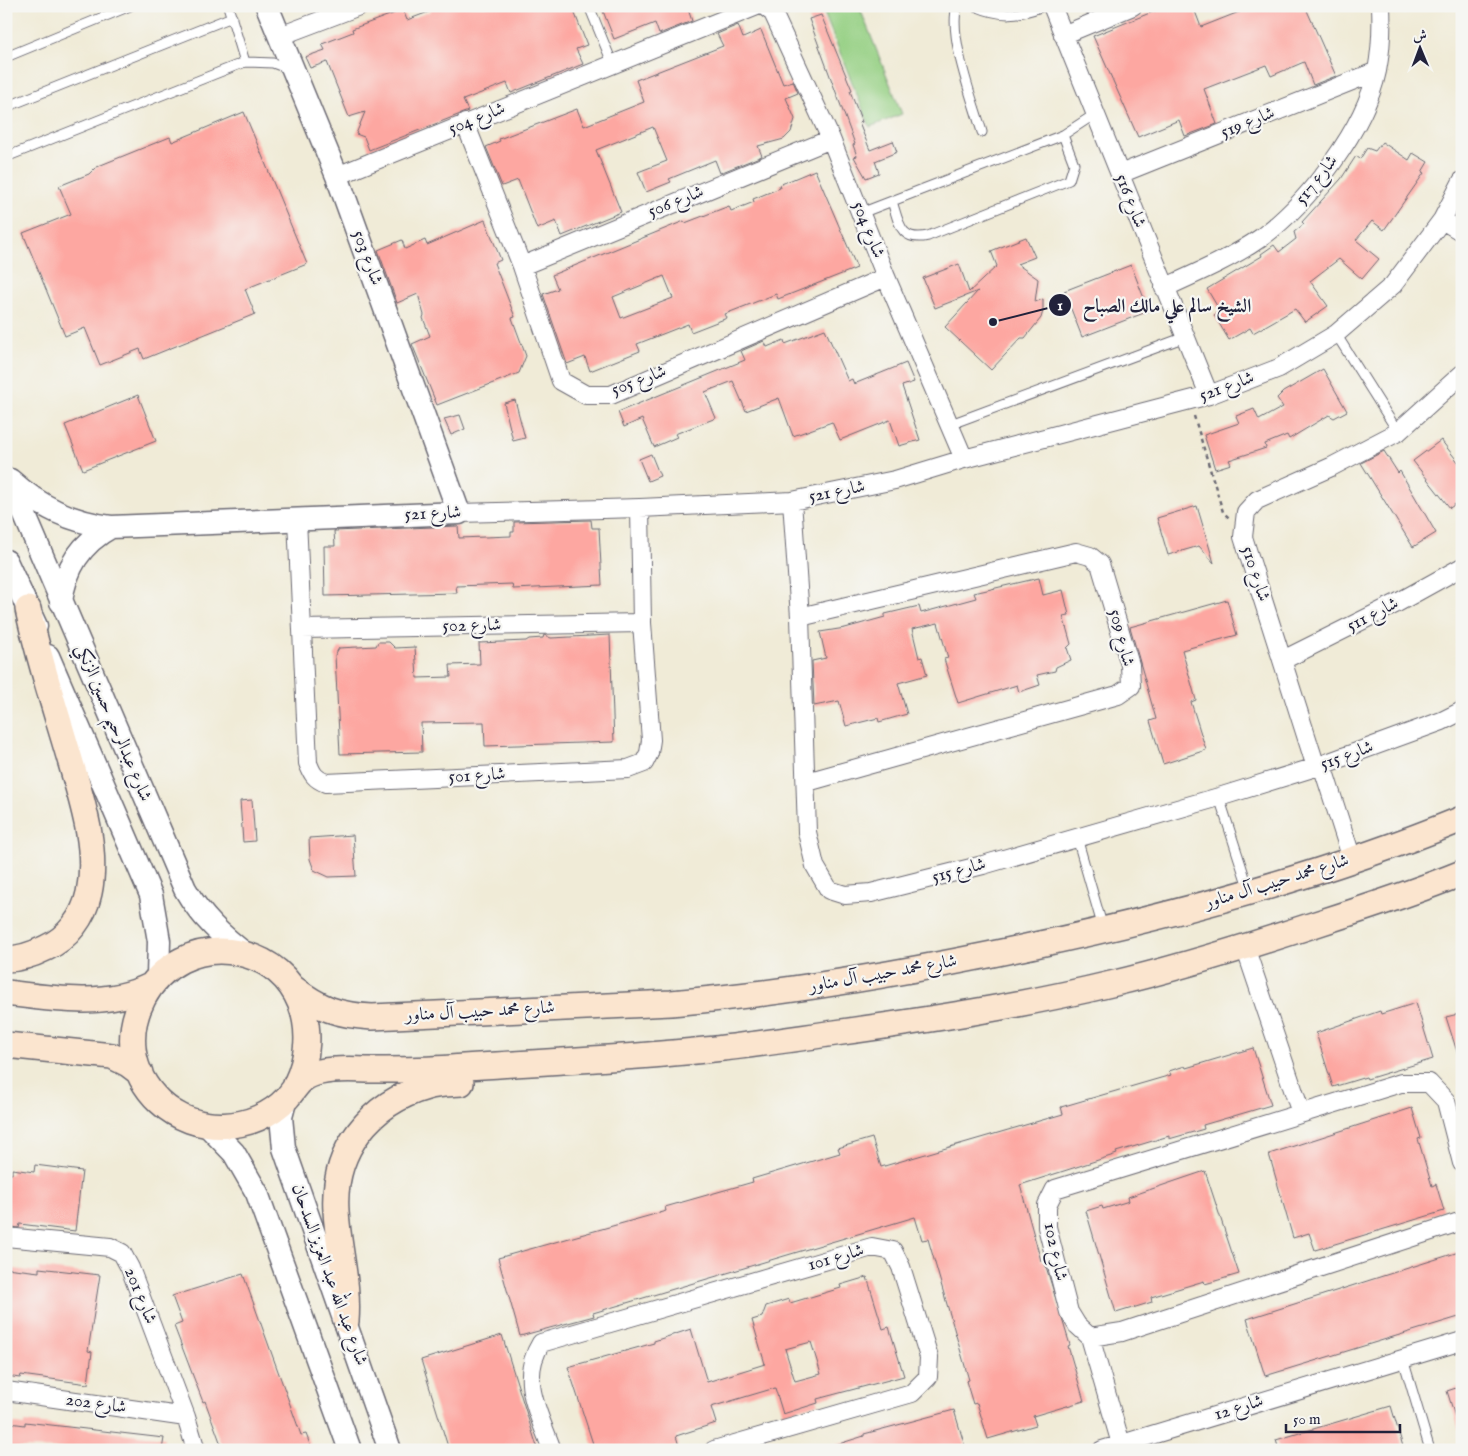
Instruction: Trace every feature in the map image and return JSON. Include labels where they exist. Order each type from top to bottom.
[{"type":"main road","points":[[6,959],[28,956],[54,945],[74,927],[86,906],[91,871],[84,807],[28,609]]},
{"type":"main road","name":"شارع محمد حبيب آل مناور","points":[[292,988],[327,1010],[358,1016],[717,999],[888,976],[1103,931],[1250,892],[1352,859],[1462,819]]},
{"type":"main road","points":[[154,981],[138,1008],[133,1027],[134,1055],[140,1073],[156,1098],[166,1108],[179,1116],[207,1125],[226,1126],[246,1122],[264,1115],[291,1091],[319,1072],[335,1070],[417,1070],[705,1050],[949,1017],[1113,984],[1246,947],[1398,897],[1462,873]]},
{"type":"main road","points":[[6,993],[65,1000],[124,996],[154,981],[176,963],[200,954],[227,951],[248,956],[277,972],[300,1000],[308,1028],[306,1057],[291,1091]]},
{"type":"main road","points":[[6,1045],[112,1056],[140,1073]]},
{"type":"main road","points":[[346,1321],[347,1303],[344,1267],[335,1200],[340,1169],[357,1132],[376,1112],[403,1095],[429,1086],[504,1076],[517,1071],[530,1062]]},
{"type":"street","name":"شارع 503","points":[[268,6],[337,176],[459,512]]},
{"type":"street","points":[[280,36],[359,6]]},
{"type":"street","name":"شارع 516","points":[[1052,6],[1164,288],[1209,395]]},
{"type":"street","points":[[1063,35],[1133,6]]},
{"type":"street","name":"شارع 517","points":[[1164,288],[1216,264],[1262,237],[1300,204],[1328,169],[1356,126],[1377,71],[1381,6]]},
{"type":"street","name":"شارع 504","points":[[337,176],[465,123],[765,8],[831,139],[886,277],[951,424],[964,459]]},
{"type":"street","name":"شارع 519","points":[[1120,174],[1377,71]]},
{"type":"street","name":"شارع 505","points":[[465,123],[522,266],[561,381],[586,396],[611,394],[886,277]]},
{"type":"street","name":"شارع 506","points":[[522,266],[831,139]]},
{"type":"street","name":"شارع 521","points":[[8,476],[36,502],[64,516],[111,527],[459,512],[640,508],[792,501],[896,480],[964,459],[1209,395],[1279,368],[1336,334],[1393,284],[1442,220],[1462,181]]},
{"type":"street","points":[[1442,220],[1462,232]]},
{"type":"street","name":"شارع 510","points":[[1352,859],[1243,537],[1246,512],[1256,500],[1331,468],[1398,432],[1462,374]]},
{"type":"street","name":"شارع عبدالرحيم حسين الزنكي","points":[[8,476],[185,889],[196,908],[215,928],[248,956]]},
{"type":"street","name":"شارع 515","points":[[792,501],[800,617],[807,782],[807,832],[812,855],[824,884],[836,894],[856,895],[871,893],[1219,798],[1319,766],[1442,722],[1462,711]]},
{"type":"street","name":"شارع 501","points":[[297,519],[308,763],[312,774],[326,783],[628,769],[644,763],[649,753],[651,740],[642,623],[640,508]]},
{"type":"street","points":[[61,602],[65,580],[74,559],[90,541],[111,527]]},
{"type":"street","name":"شارع 509","points":[[800,617],[1076,552],[1090,556],[1100,564],[1130,665],[1130,686],[1118,695],[807,782]]},
{"type":"street","name":"شارع عبدالرحيم حسين الزنكي","points":[[6,561],[147,884],[153,902],[159,941],[154,981]]},
{"type":"street","name":"شارع 511","points":[[1284,660],[1397,603],[1462,567]]},
{"type":"street","name":"شارع 502","points":[[302,629],[642,623]]},
{"type":"street","points":[[1246,947],[1301,1114]]},
{"type":"street","name":"شارع 102","points":[[1090,1337],[1077,1324],[1069,1312],[1047,1227],[1047,1205],[1055,1189],[1401,1083],[1430,1083],[1446,1100],[1462,1164]]},
{"type":"street","name":"شارع عبد الله عبد العزيز السدحان","points":[[291,1091],[281,1117],[284,1148],[390,1450]]},
{"type":"street","points":[[207,1125],[234,1153],[257,1193],[350,1450]]},
{"type":"street","points":[[1121,1444],[1090,1337],[1122,1332],[1462,1221]]},
{"type":"street","name":"شارع 201","points":[[6,1237],[110,1247],[122,1253],[130,1268],[186,1417],[196,1450]]},
{"type":"street","name":"شارع 101","points":[[552,1450],[529,1383],[532,1358],[541,1343],[872,1247],[893,1251],[901,1267],[929,1357],[928,1378],[912,1393],[714,1450]]},
{"type":"street","name":"شارع 12","points":[[1102,1450],[1462,1341]]},
{"type":"street","name":"شارع 202","points":[[6,1391],[186,1417]]},
{"type":"lane","points":[[6,57],[130,6]]},
{"type":"lane","points":[[228,6],[245,62]]},
{"type":"lane","points":[[590,6],[613,65]]},
{"type":"lane","points":[[765,8],[792,6]]},
{"type":"lane","points":[[957,6],[955,14],[958,48],[982,132]]},
{"type":"lane","points":[[975,6],[992,13],[1021,14],[1043,6]]},
{"type":"lane","points":[[6,107],[232,17]]},
{"type":"lane","points":[[6,156],[245,62],[273,63],[295,71]]},
{"type":"lane","points":[[861,213],[1064,135],[1095,114]]},
{"type":"lane","points":[[892,202],[902,231],[908,236],[919,238],[928,236],[1069,180],[1074,164],[1064,135]]},
{"type":"lane","points":[[1336,334],[1398,432]]},
{"type":"lane","points":[[951,424],[1184,337]]},
{"type":"lane","points":[[1219,798],[1250,892]]},
{"type":"lane","points":[[1077,838],[1103,931]]},
{"type":"lane","points":[[1403,1359],[1430,1450]]},
{"type":"path","points":[[1189,400],[1224,512],[1231,520],[1244,526]]},
{"type":"green space","points":[[826,6],[859,6],[902,114],[870,127],[822,8]]},
{"type":"building","points":[[429,6],[572,6],[587,45],[576,49],[583,64],[511,93],[507,83],[463,100],[468,111],[369,150],[364,137],[356,134],[365,112],[349,117],[327,62],[310,68],[305,57],[325,50],[322,44],[353,32],[352,29],[403,10],[407,20],[431,11]]},
{"type":"building","points":[[601,6],[687,6],[692,21],[659,34],[655,23],[614,39]]},
{"type":"building","points":[[1167,6],[1193,6],[1201,27],[1244,10],[1243,6],[1305,6],[1336,76],[1313,85],[1304,62],[1271,76],[1266,65],[1204,89],[1217,124],[1185,136],[1179,120],[1138,137],[1093,36]]},
{"type":"building","points":[[821,15],[852,90],[850,91],[862,122],[859,123],[870,150],[893,141],[897,152],[875,161],[879,173],[866,178],[854,157],[857,156],[853,145],[855,144],[809,19]]},
{"type":"building","points":[[738,25],[743,38],[761,30],[783,84],[793,81],[798,93],[786,98],[795,119],[791,132],[784,139],[758,146],[762,156],[720,173],[715,160],[669,179],[671,182],[646,192],[638,172],[667,161],[653,127],[596,150],[621,212],[562,236],[556,221],[537,229],[518,180],[502,186],[486,147],[500,141],[499,139],[577,109],[584,126],[644,102],[636,80],[723,46],[717,34]]},
{"type":"building","points":[[244,112],[307,264],[245,289],[255,314],[144,359],[140,349],[100,365],[85,328],[65,336],[23,233],[71,214],[59,186],[89,174],[96,167],[170,137],[172,142]]},
{"type":"building","points":[[1382,142],[1409,160],[1413,153],[1428,162],[1422,172],[1424,173],[1384,230],[1372,221],[1356,240],[1379,259],[1362,279],[1339,259],[1310,281],[1328,306],[1305,322],[1295,309],[1253,333],[1250,328],[1229,340],[1214,315],[1220,311],[1207,289],[1262,256],[1261,254],[1274,245],[1279,252],[1296,239],[1294,232],[1304,224],[1302,222],[1341,179],[1356,156],[1360,159],[1367,148],[1375,151]]},
{"type":"building","points":[[815,170],[857,268],[778,299],[776,294],[725,314],[727,318],[691,332],[688,324],[637,344],[640,351],[590,371],[585,357],[567,364],[543,294],[558,289],[552,275],[684,221],[685,223],[729,206],[731,211],[754,202],[753,199],[780,188],[779,185]],"holes":[[[664,276],[673,298],[621,318],[613,297]]]},
{"type":"building","points":[[485,220],[501,260],[494,263],[515,317],[512,318],[526,356],[519,373],[437,405],[412,344],[430,336],[423,318],[424,315],[418,294],[397,303],[378,250],[402,240],[405,249],[425,240],[427,245]]},
{"type":"building","points":[[1026,237],[1035,257],[1017,264],[1038,279],[1035,302],[1043,299],[1043,311],[1041,318],[1025,338],[1021,338],[991,370],[945,327],[978,291],[935,308],[923,278],[959,264],[969,292],[997,266],[991,251]]},
{"type":"building","points":[[1131,265],[1149,311],[1082,337],[1064,291]]},
{"type":"building","points":[[825,329],[848,381],[852,379],[854,384],[906,363],[914,382],[902,386],[920,440],[899,446],[890,420],[840,440],[832,422],[793,436],[779,398],[746,411],[733,381],[705,392],[716,418],[675,434],[677,437],[654,447],[642,419],[624,427],[618,412],[745,360],[741,351],[764,341],[767,347],[784,340],[785,344]]},
{"type":"building","points":[[1323,369],[1347,411],[1334,418],[1329,415],[1289,439],[1287,435],[1265,444],[1266,448],[1229,460],[1231,464],[1215,469],[1204,435],[1239,423],[1236,416],[1254,409],[1259,420],[1283,407],[1277,398],[1283,392]]},
{"type":"building","points":[[138,395],[156,441],[83,470],[65,425]]},
{"type":"building","points":[[515,400],[525,438],[513,441],[504,403]]},
{"type":"building","points":[[460,415],[465,429],[451,435],[444,419]]},
{"type":"building","points":[[1441,440],[1462,467],[1462,499],[1450,508],[1413,461]]},
{"type":"building","points":[[1384,451],[1398,473],[1400,471],[1436,533],[1413,547],[1361,463]]},
{"type":"building","points":[[651,454],[660,476],[648,481],[639,459]]},
{"type":"building","points":[[1197,506],[1214,563],[1199,546],[1168,555],[1157,518]]},
{"type":"building","points":[[591,520],[592,528],[599,528],[602,585],[513,589],[512,584],[456,586],[457,593],[325,596],[324,546],[335,546],[334,531],[458,526],[459,538],[511,536],[511,532],[514,532],[514,522]]},
{"type":"building","points":[[1039,578],[1043,595],[1063,590],[1069,615],[1063,616],[1071,644],[1067,648],[1071,660],[1056,667],[1055,671],[1037,675],[1040,685],[1019,692],[1017,685],[958,703],[944,659],[948,658],[938,623],[912,629],[919,658],[922,657],[927,675],[898,683],[907,714],[879,722],[878,718],[846,726],[839,701],[814,706],[812,661],[826,658],[820,632],[845,628],[885,617],[885,614],[919,606],[921,613],[976,598],[974,593]]},
{"type":"building","points":[[1227,600],[1237,635],[1182,650],[1196,700],[1191,702],[1206,750],[1163,764],[1150,721],[1156,719],[1130,627]]},
{"type":"building","points":[[544,635],[551,638],[610,635],[614,742],[485,746],[484,722],[421,723],[422,752],[340,754],[335,655],[339,648],[376,646],[378,642],[389,642],[395,648],[415,647],[417,678],[451,677],[450,665],[480,664],[479,643],[526,641],[543,638]]},
{"type":"building","points":[[252,800],[255,841],[243,842],[240,801]]},
{"type":"building","points":[[353,835],[356,876],[329,877],[314,870],[310,859],[309,838]]},
{"type":"building","points":[[1416,1003],[1433,1059],[1333,1087],[1316,1033],[1380,1011],[1381,1014]]},
{"type":"building","points":[[1462,1013],[1462,1058],[1459,1058],[1446,1017]]},
{"type":"building","points":[[1253,1048],[1271,1105],[1203,1125],[1204,1129],[1169,1139],[1169,1136],[1116,1152],[1117,1154],[1020,1185],[1041,1261],[1044,1260],[1070,1345],[1068,1346],[1084,1401],[1033,1416],[1036,1425],[988,1439],[977,1403],[973,1404],[966,1381],[969,1380],[928,1239],[922,1240],[915,1217],[593,1313],[594,1316],[520,1336],[498,1258],[666,1211],[665,1207],[753,1182],[752,1179],[840,1153],[838,1148],[872,1138],[881,1167],[1063,1114],[1061,1107],[1171,1075],[1169,1071],[1185,1066],[1186,1068]]},
{"type":"building","points":[[1412,1108],[1421,1138],[1418,1139],[1432,1186],[1436,1184],[1444,1211],[1315,1250],[1309,1233],[1293,1238],[1269,1154]]},
{"type":"building","points":[[35,1165],[82,1171],[75,1231],[20,1224],[19,1228],[6,1226],[6,1174],[12,1174],[12,1169],[34,1172]]},
{"type":"building","points":[[1205,1171],[1239,1274],[1205,1284],[1204,1281],[1151,1297],[1152,1302],[1116,1313],[1086,1211],[1102,1206],[1103,1209],[1129,1201],[1128,1197]]},
{"type":"building","points":[[1462,1251],[1462,1316],[1265,1376],[1247,1319]]},
{"type":"building","points":[[6,1268],[39,1272],[39,1268],[100,1275],[88,1351],[92,1352],[88,1384],[21,1375],[20,1378],[6,1376]]},
{"type":"building","points":[[243,1274],[301,1435],[306,1434],[312,1450],[223,1450],[205,1401],[203,1402],[174,1326],[182,1323],[172,1296]]},
{"type":"building","points":[[867,1277],[883,1329],[889,1327],[904,1376],[817,1399],[818,1403],[783,1414],[775,1388],[711,1407],[716,1423],[676,1436],[679,1446],[666,1450],[595,1450],[568,1367],[654,1343],[654,1341],[691,1329],[707,1382],[765,1364],[752,1320],[762,1317],[766,1306],[789,1299],[790,1303],[841,1288],[840,1285]],"holes":[[[811,1342],[821,1374],[795,1381],[785,1349]]]},
{"type":"building","points":[[502,1335],[538,1450],[466,1450],[466,1447],[449,1450],[421,1360]]},
{"type":"building","points":[[1462,1386],[1462,1429],[1459,1429],[1447,1391]]},
{"type":"building","points":[[1391,1406],[1404,1450],[1279,1450],[1276,1440]]},
{"type":"building","points":[[954,1410],[966,1450],[928,1450],[926,1446],[914,1450],[830,1450],[829,1447],[864,1436],[864,1434]]},
{"type":"building","points":[[25,1422],[164,1438],[162,1450],[6,1448],[10,1423],[25,1425]]},
{"type":"place","name":"الشيخ سالم علي مالك الصباح","points":[[993,322]]}]
